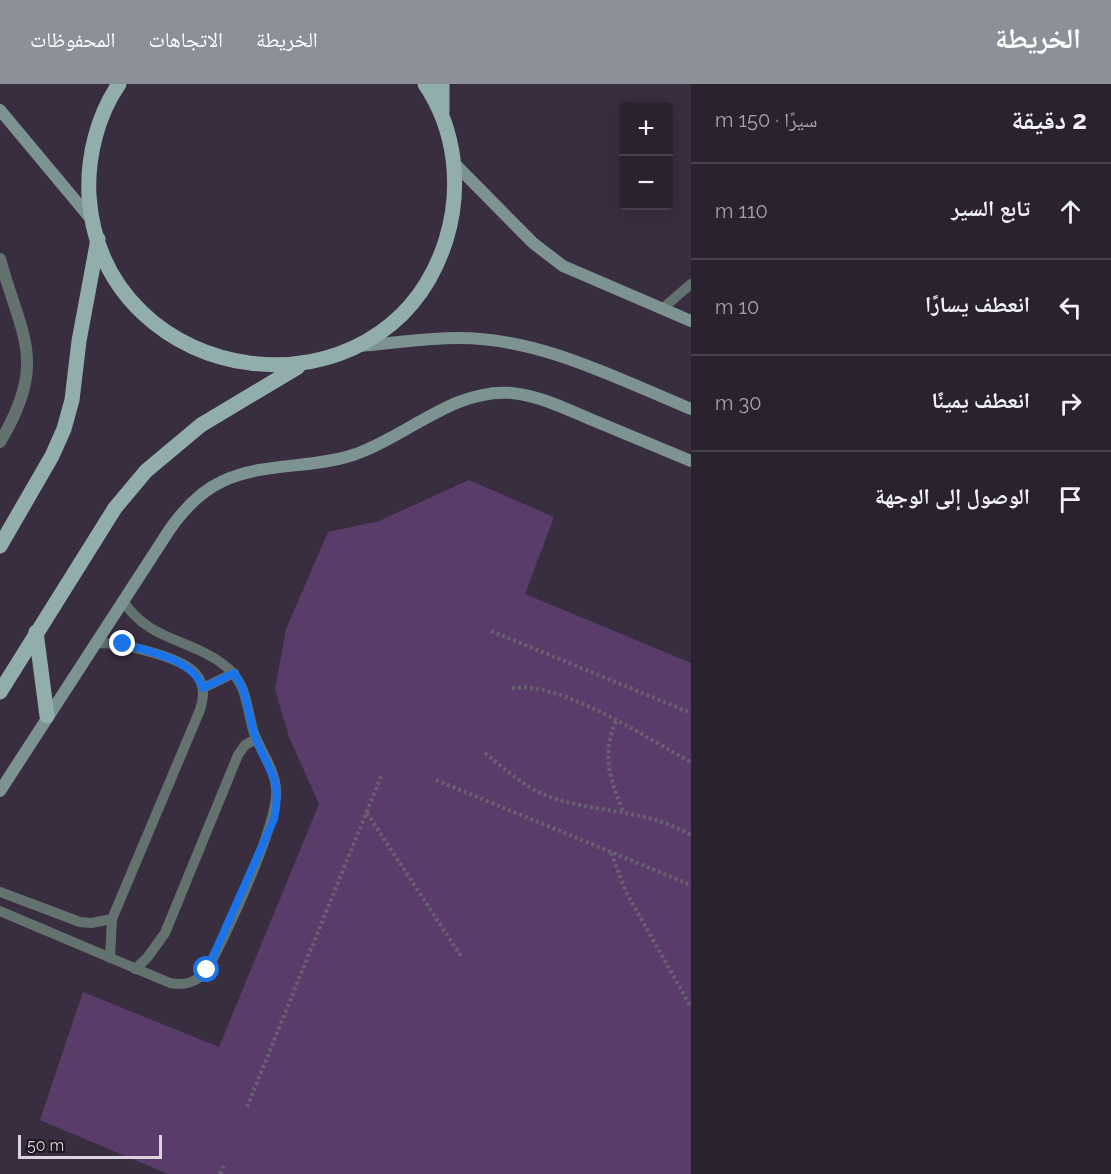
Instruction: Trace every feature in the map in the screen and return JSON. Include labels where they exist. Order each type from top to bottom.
[{"type":"main road","points":[[119,84],[100,121],[92,152],[89,184],[91,219],[108,265],[124,290],[143,313],[174,337],[219,358],[248,365],[276,367],[304,364]]},
{"type":"main road","points":[[0,692],[115,508],[146,471],[201,425],[304,364],[357,346],[402,313],[424,286],[441,255],[451,222],[455,188],[454,163],[442,116],[425,84]]},
{"type":"main road","points":[[442,84],[442,116]]},
{"type":"main road","points":[[0,546],[52,456],[63,429],[72,400],[79,341],[98,239]]},
{"type":"main road","points":[[36,632],[47,716]]},
{"type":"street","points":[[0,110],[91,219]]},
{"type":"street","points":[[454,163],[547,255],[579,275],[691,321]]},
{"type":"street","points":[[0,259],[23,328],[27,359],[20,405],[0,442]]},
{"type":"street","points":[[357,346],[460,338],[523,346],[585,366],[691,410]]},
{"type":"street","points":[[0,791],[180,514],[192,502],[221,482],[249,471],[303,466],[351,455],[404,433],[444,408],[477,396],[510,393],[543,399],[691,460]]},
{"type":"lane","points":[[662,309],[691,284]]},
{"type":"lane","points":[[0,911],[178,985],[202,976],[211,963],[270,829],[276,809],[275,779],[256,739],[246,695],[234,673],[214,658],[145,627],[136,619],[123,600]]},
{"type":"lane","points":[[95,643],[123,644],[185,666],[196,675],[203,688],[200,710],[112,919],[110,958]]},
{"type":"lane","points":[[203,688],[234,673]]},
{"type":"lane","points":[[135,969],[147,958],[165,933],[238,755],[245,745],[256,739]]},
{"type":"lane","points":[[0,892],[80,922],[91,923],[112,919]]},
{"type":"path","points":[[491,631],[691,713]]},
{"type":"path","points":[[512,688],[522,687],[549,692],[573,700],[691,762]]},
{"type":"path","points":[[616,721],[608,738],[608,762],[612,786],[623,811]]},
{"type":"path","points":[[485,753],[520,781],[549,796],[597,809],[623,811],[674,825],[691,835]]},
{"type":"path","points":[[247,1107],[382,774]]},
{"type":"path","points":[[436,780],[691,885]]},
{"type":"path","points":[[367,812],[461,956]]},
{"type":"path","points":[[611,852],[626,892],[691,1007]]},
{"type":"path","points":[[220,1174],[224,1166]]},
{"type":"shaded area","points":[[469,480],[554,517],[525,594],[691,663],[691,1174],[168,1174],[40,1120],[83,992],[219,1047],[319,804],[289,737],[275,689],[286,629],[328,532],[379,521]]},
{"type":"route","points":[[123,644],[185,666],[196,675],[203,688],[234,673],[246,695],[256,739],[268,760],[275,779],[277,799],[274,819],[207,970]]}]
